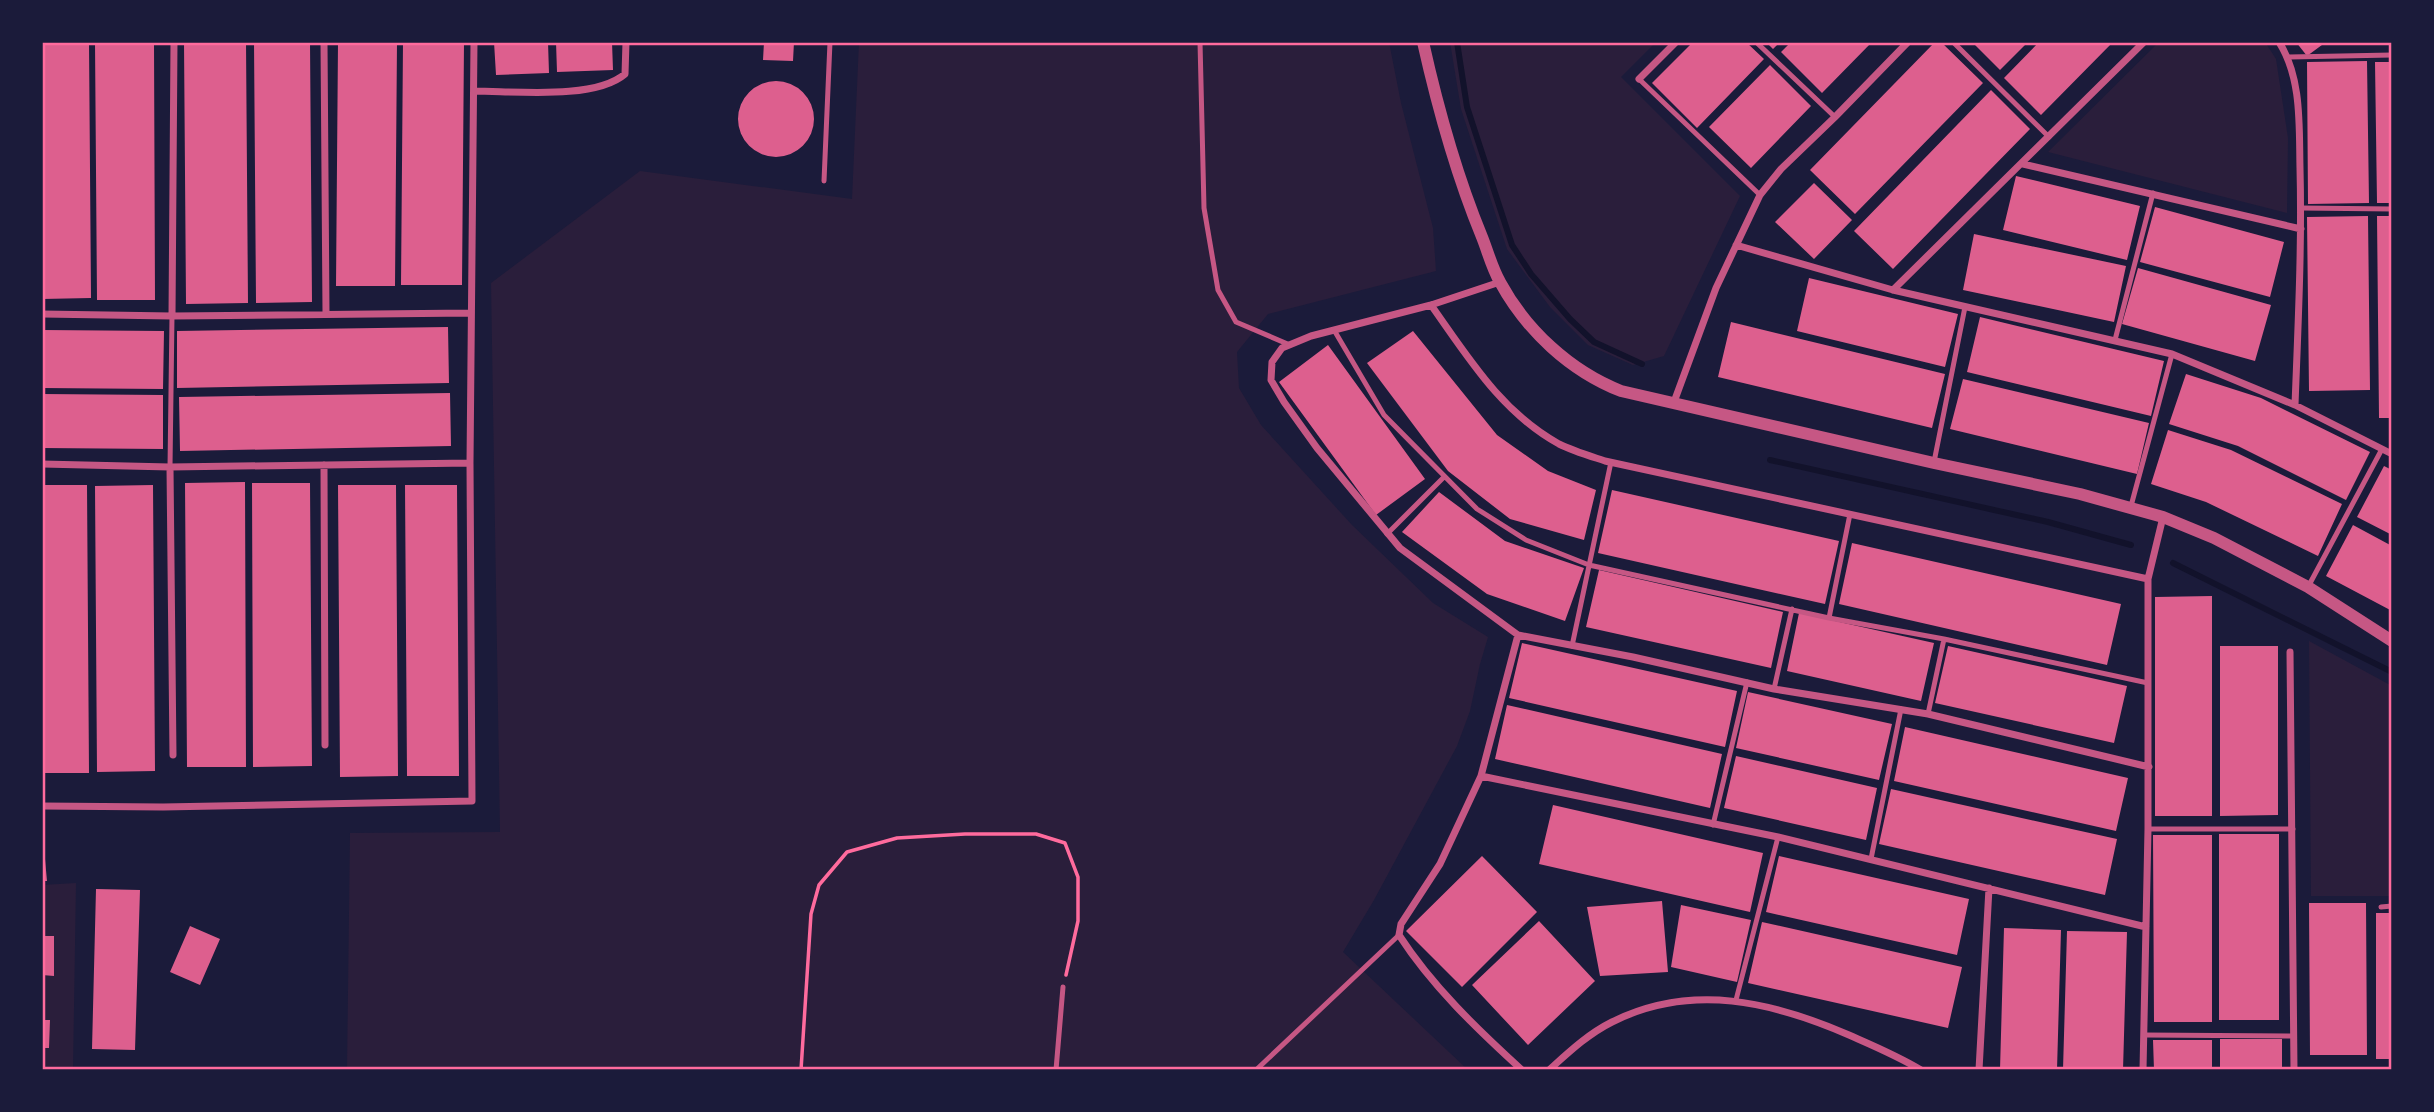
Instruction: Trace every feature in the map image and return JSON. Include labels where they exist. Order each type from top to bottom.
[{"type":"street","points":[[172,316],[174,42]]},
{"type":"street","points":[[324,42],[326,313]]},
{"type":"street","points":[[42,806],[163,807],[472,801],[470,313],[474,42]]},
{"type":"street","points":[[475,91],[584,91],[606,85],[625,74],[626,42]]},
{"type":"street","points":[[1423,42],[1438,108],[1467,201],[1500,282],[1533,328],[1571,365],[1597,382],[1621,391],[2080,494],[2163,517],[2214,538],[2308,587],[2392,641]]},
{"type":"street","points":[[1639,79],[1676,42]]},
{"type":"street","points":[[1674,402],[1691,351],[1759,195],[1781,169],[1908,42]]},
{"type":"street","points":[[1893,290],[2144,42]]},
{"type":"street","points":[[2279,42],[2289,57],[2298,104],[2301,229],[2295,405]]},
{"type":"street","points":[[2023,164],[2301,229]]},
{"type":"street","points":[[1736,245],[1893,290],[2172,354],[2295,405],[2392,454]]},
{"type":"street","points":[[1500,282],[1431,305],[1311,336],[1282,348],[1272,362],[1275,389],[1317,448],[1400,548],[1518,635],[1774,689],[1901,709],[2149,767]]},
{"type":"street","points":[[1431,305],[1486,383],[1516,415],[1560,445],[1611,462],[2148,579]]},
{"type":"street","points":[[42,314],[172,316],[470,313]]},
{"type":"street","points":[[42,464],[170,467],[470,463]]},
{"type":"street","points":[[324,466],[325,745]]},
{"type":"street","points":[[170,467],[173,755]]},
{"type":"street","points":[[2143,1070],[2149,767],[2148,579],[2163,517]]},
{"type":"street","points":[[1518,635],[1481,776],[1440,863],[1401,924],[1398,935],[1418,964],[1449,998],[1522,1070]]},
{"type":"street","points":[[2290,652],[2294,1070]]},
{"type":"street","points":[[1481,776],[1778,837],[2146,927]]},
{"type":"street","points":[[1979,1070],[1989,888]]},
{"type":"street","points":[[1549,1070],[1588,1035],[1629,1015],[1660,1005],[1736,1000],[1807,1017],[1898,1056],[1921,1070]]},
{"type":"lane","points":[[824,181],[830,42]]},
{"type":"lane","points":[[1200,42],[1204,208],[1218,290],[1236,322],[1290,345]]},
{"type":"lane","points":[[1756,42],[1835,117]]},
{"type":"lane","points":[[1953,42],[2049,137]]},
{"type":"lane","points":[[2289,57],[2392,55]]},
{"type":"lane","points":[[1639,79],[1759,195]]},
{"type":"lane","points":[[2115,341],[2153,193]]},
{"type":"lane","points":[[2301,208],[2392,209]]},
{"type":"lane","points":[[1934,463],[1965,307]]},
{"type":"lane","points":[[170,467],[172,316]]},
{"type":"lane","points":[[1334,330],[1384,415],[1477,509],[1526,540],[1589,565],[2148,684]]},
{"type":"lane","points":[[2131,508],[2172,354]]},
{"type":"lane","points":[[2308,587],[2382,449]]},
{"type":"lane","points":[[1572,646],[1611,462]]},
{"type":"lane","points":[[1386,534],[1444,477]]},
{"type":"lane","points":[[1829,618],[1850,514]]},
{"type":"lane","points":[[1774,689],[1792,609]]},
{"type":"lane","points":[[1928,715],[1944,639]]},
{"type":"lane","points":[[1713,825],[1747,682]]},
{"type":"lane","points":[[1871,859],[1901,709]]},
{"type":"lane","points":[[2148,829],[2293,829]]},
{"type":"lane","points":[[1736,1000],[1778,837]]},
{"type":"lane","points":[[2381,907],[2392,906]]},
{"type":"lane","points":[[1256,1070],[1398,935]]},
{"type":"lane","points":[[1056,1070],[1063,987]]},
{"type":"lane","points":[[2145,1035],[2294,1035]]},
{"type":"path","points":[[801,1070],[811,914],[819,885],[847,852],[897,838],[965,834],[1036,834],[1065,843],[1078,877],[1078,921],[1063,987]]},
{"type":"shaded area","points":[[859,42],[1389,42],[1401,103],[1433,228],[1436,271],[1268,314],[1237,352],[1239,388],[1261,425],[1352,525],[1433,603],[1488,637],[1470,711],[1457,746],[1343,952],[1468,1070],[347,1070],[350,833],[500,832],[491,283],[640,171],[852,199]]},
{"type":"shaded area","points":[[1450,42],[1656,42],[1621,77],[1740,196],[1664,356],[1633,365],[1588,345],[1550,307],[1507,249],[1461,109]]},
{"type":"shaded area","points":[[2159,42],[2265,42],[2276,59],[2288,138],[2287,213],[2048,152]]},
{"type":"shaded area","points":[[2309,641],[2392,686],[2392,896],[2311,896]]},
{"type":"shaded area","points":[[76,883],[73,1070],[42,1070],[42,885]]},
{"type":"building","points":[[42,42],[89,42],[91,298],[42,299]]},
{"type":"building","points":[[95,42],[154,42],[155,300],[97,300]]},
{"type":"building","points":[[184,42],[246,42],[248,303],[186,304]]},
{"type":"building","points":[[254,42],[310,42],[312,302],[256,303]]},
{"type":"building","points":[[338,42],[397,42],[395,286],[336,286]]},
{"type":"building","points":[[403,42],[464,42],[462,285],[401,285]]},
{"type":"building","points":[[494,42],[548,42],[549,73],[496,75]]},
{"type":"building","points":[[556,42],[612,42],[613,70],[557,72]]},
{"type":"building","points":[[764,42],[794,42],[793,61],[763,60]]},
{"type":"building","points":[[1693,42],[1746,42],[1764,59],[1697,128],[1652,83]]},
{"type":"building","points":[[1766,42],[1780,42],[1773,49]]},
{"type":"building","points":[[1791,42],[1872,42],[1822,93],[1781,52]]},
{"type":"building","points":[[1935,42],[1941,42],[1983,83],[1855,214],[1810,170]]},
{"type":"building","points":[[1972,42],[2028,42],[2000,70]]},
{"type":"building","points":[[2039,42],[2113,42],[2041,115],[2004,78]]},
{"type":"building","points":[[2296,42],[2326,42],[2307,56]]},
{"type":"building","points":[[2367,61],[2369,203],[2308,204],[2307,62]]},
{"type":"building","points":[[2375,62],[2392,62],[2392,203],[2377,203]]},
{"type":"building","points":[[1770,65],[1811,106],[1751,168],[1709,127]]},
{"type":"building","points":[[776,81],[791,84],[803,92],[811,104],[814,119],[811,134],[803,146],[791,154],[776,157],[761,154],[749,146],[741,134],[738,119],[741,104],[749,92],[761,84]]},
{"type":"building","points":[[1991,90],[2030,129],[1893,269],[1854,231]]},
{"type":"building","points":[[2016,176],[2140,206],[2127,260],[2003,230]]},
{"type":"building","points":[[1814,183],[1852,220],[1814,259],[1775,222]]},
{"type":"building","points":[[2155,207],[2284,242],[2270,297],[2140,262]]},
{"type":"building","points":[[2368,216],[2370,390],[2309,391],[2307,217]]},
{"type":"building","points":[[2377,216],[2392,216],[2392,418],[2379,418]]},
{"type":"building","points":[[1974,234],[2126,266],[2114,322],[1963,290]]},
{"type":"building","points":[[2138,268],[2271,305],[2255,361],[2122,324]]},
{"type":"building","points":[[1809,278],[1958,314],[1945,367],[1797,331]]},
{"type":"building","points":[[1980,317],[2164,361],[2151,416],[1967,372]]},
{"type":"building","points":[[1731,322],[1945,374],[1932,428],[1718,377]]},
{"type":"building","points":[[448,327],[449,383],[177,388],[177,331]]},
{"type":"building","points":[[42,330],[164,331],[163,389],[42,388]]},
{"type":"building","points":[[1413,331],[1497,435],[1548,471],[1596,490],[1584,540],[1510,519],[1448,471],[1367,363]]},
{"type":"building","points":[[1328,345],[1425,479],[1376,515],[1279,382]]},
{"type":"building","points":[[2186,374],[2261,398],[2370,452],[2346,500],[2238,446],[2169,424]]},
{"type":"building","points":[[1963,379],[2149,423],[2137,474],[1950,429]]},
{"type":"building","points":[[450,393],[451,446],[180,451],[179,397]]},
{"type":"building","points":[[42,394],[163,395],[163,449],[42,448]]},
{"type":"building","points":[[2168,430],[2231,450],[2342,504],[2318,556],[2206,502],[2151,484]]},
{"type":"building","points":[[2384,466],[2392,470],[2392,535],[2357,517]]},
{"type":"building","points":[[245,482],[246,767],[187,767],[185,483]]},
{"type":"building","points":[[252,483],[310,483],[312,766],[253,767]]},
{"type":"building","points":[[42,485],[87,485],[89,773],[42,773]]},
{"type":"building","points":[[153,485],[155,771],[97,772],[95,486]]},
{"type":"building","points":[[338,485],[396,485],[398,776],[340,777]]},
{"type":"building","points":[[405,485],[457,485],[459,776],[407,776]]},
{"type":"building","points":[[1612,490],[1839,541],[1825,604],[1598,553]]},
{"type":"building","points":[[1439,492],[1505,541],[1584,568],[1565,621],[1487,594],[1402,532]]},
{"type":"building","points":[[2353,525],[2392,546],[2392,611],[2326,576]]},
{"type":"building","points":[[1852,543],[2121,604],[2107,665],[1839,604]]},
{"type":"building","points":[[1599,570],[1783,612],[1771,668],[1586,627]]},
{"type":"building","points":[[2212,596],[2212,816],[2155,816],[2155,597]]},
{"type":"building","points":[[1799,613],[1934,643],[1921,701],[1787,671]]},
{"type":"building","points":[[1522,643],[1737,691],[1725,747],[1509,698]]},
{"type":"building","points":[[1948,646],[2127,686],[2114,743],[1935,703]]},
{"type":"building","points":[[2220,646],[2278,646],[2278,815],[2220,816]]},
{"type":"building","points":[[1748,692],[1892,724],[1879,780],[1736,748]]},
{"type":"building","points":[[1507,705],[1722,754],[1710,808],[1495,759]]},
{"type":"building","points":[[1905,727],[2128,778],[2116,831],[1894,781]]},
{"type":"building","points":[[1736,756],[1877,788],[1866,840],[1724,808]]},
{"type":"building","points":[[1891,789],[2117,839],[2105,895],[1879,844]]},
{"type":"building","points":[[1553,805],[1763,853],[1750,912],[1539,864]]},
{"type":"building","points":[[2219,834],[2279,834],[2279,1020],[2219,1020]]},
{"type":"building","points":[[2153,835],[2212,835],[2212,1022],[2154,1022]]},
{"type":"building","points":[[1482,856],[1537,912],[1462,987],[1406,931]]},
{"type":"building","points":[[1779,856],[1969,899],[1957,955],[1766,912]]},
{"type":"building","points":[[45,859],[47,881],[42,881],[42,860]]},
{"type":"building","points":[[96,889],[140,890],[135,1050],[92,1049]]},
{"type":"building","points":[[1662,901],[1668,972],[1600,976],[1587,907]]},
{"type":"building","points":[[2309,903],[2366,903],[2367,1055],[2310,1055]]},
{"type":"building","points":[[1681,905],[1751,920],[1737,982],[1671,967]]},
{"type":"building","points":[[2376,913],[2392,913],[2392,1059],[2376,1059]]},
{"type":"building","points":[[1539,921],[1595,981],[1528,1045],[1472,985]]},
{"type":"building","points":[[1762,922],[1962,967],[1948,1028],[1748,983]]},
{"type":"building","points":[[190,926],[220,939],[200,985],[170,972]]},
{"type":"building","points":[[2004,928],[2061,930],[2057,1070],[2000,1070]]},
{"type":"building","points":[[2067,931],[2127,932],[2123,1070],[2063,1070]]},
{"type":"building","points":[[42,936],[54,936],[54,976],[42,975]]},
{"type":"building","points":[[42,1020],[50,1020],[49,1048],[42,1048]]},
{"type":"building","points":[[2220,1039],[2282,1039],[2282,1070],[2220,1070]]},
{"type":"building","points":[[2153,1040],[2212,1040],[2212,1070],[2154,1070]]},
{"type":"waterway","points":[[1457,42],[1467,107],[1512,245],[1531,274],[1594,342],[1642,364]]},
{"type":"waterway","points":[[1770,460],[2048,522],[2131,545]]},
{"type":"waterway","points":[[2173,563],[2392,672]]}]
